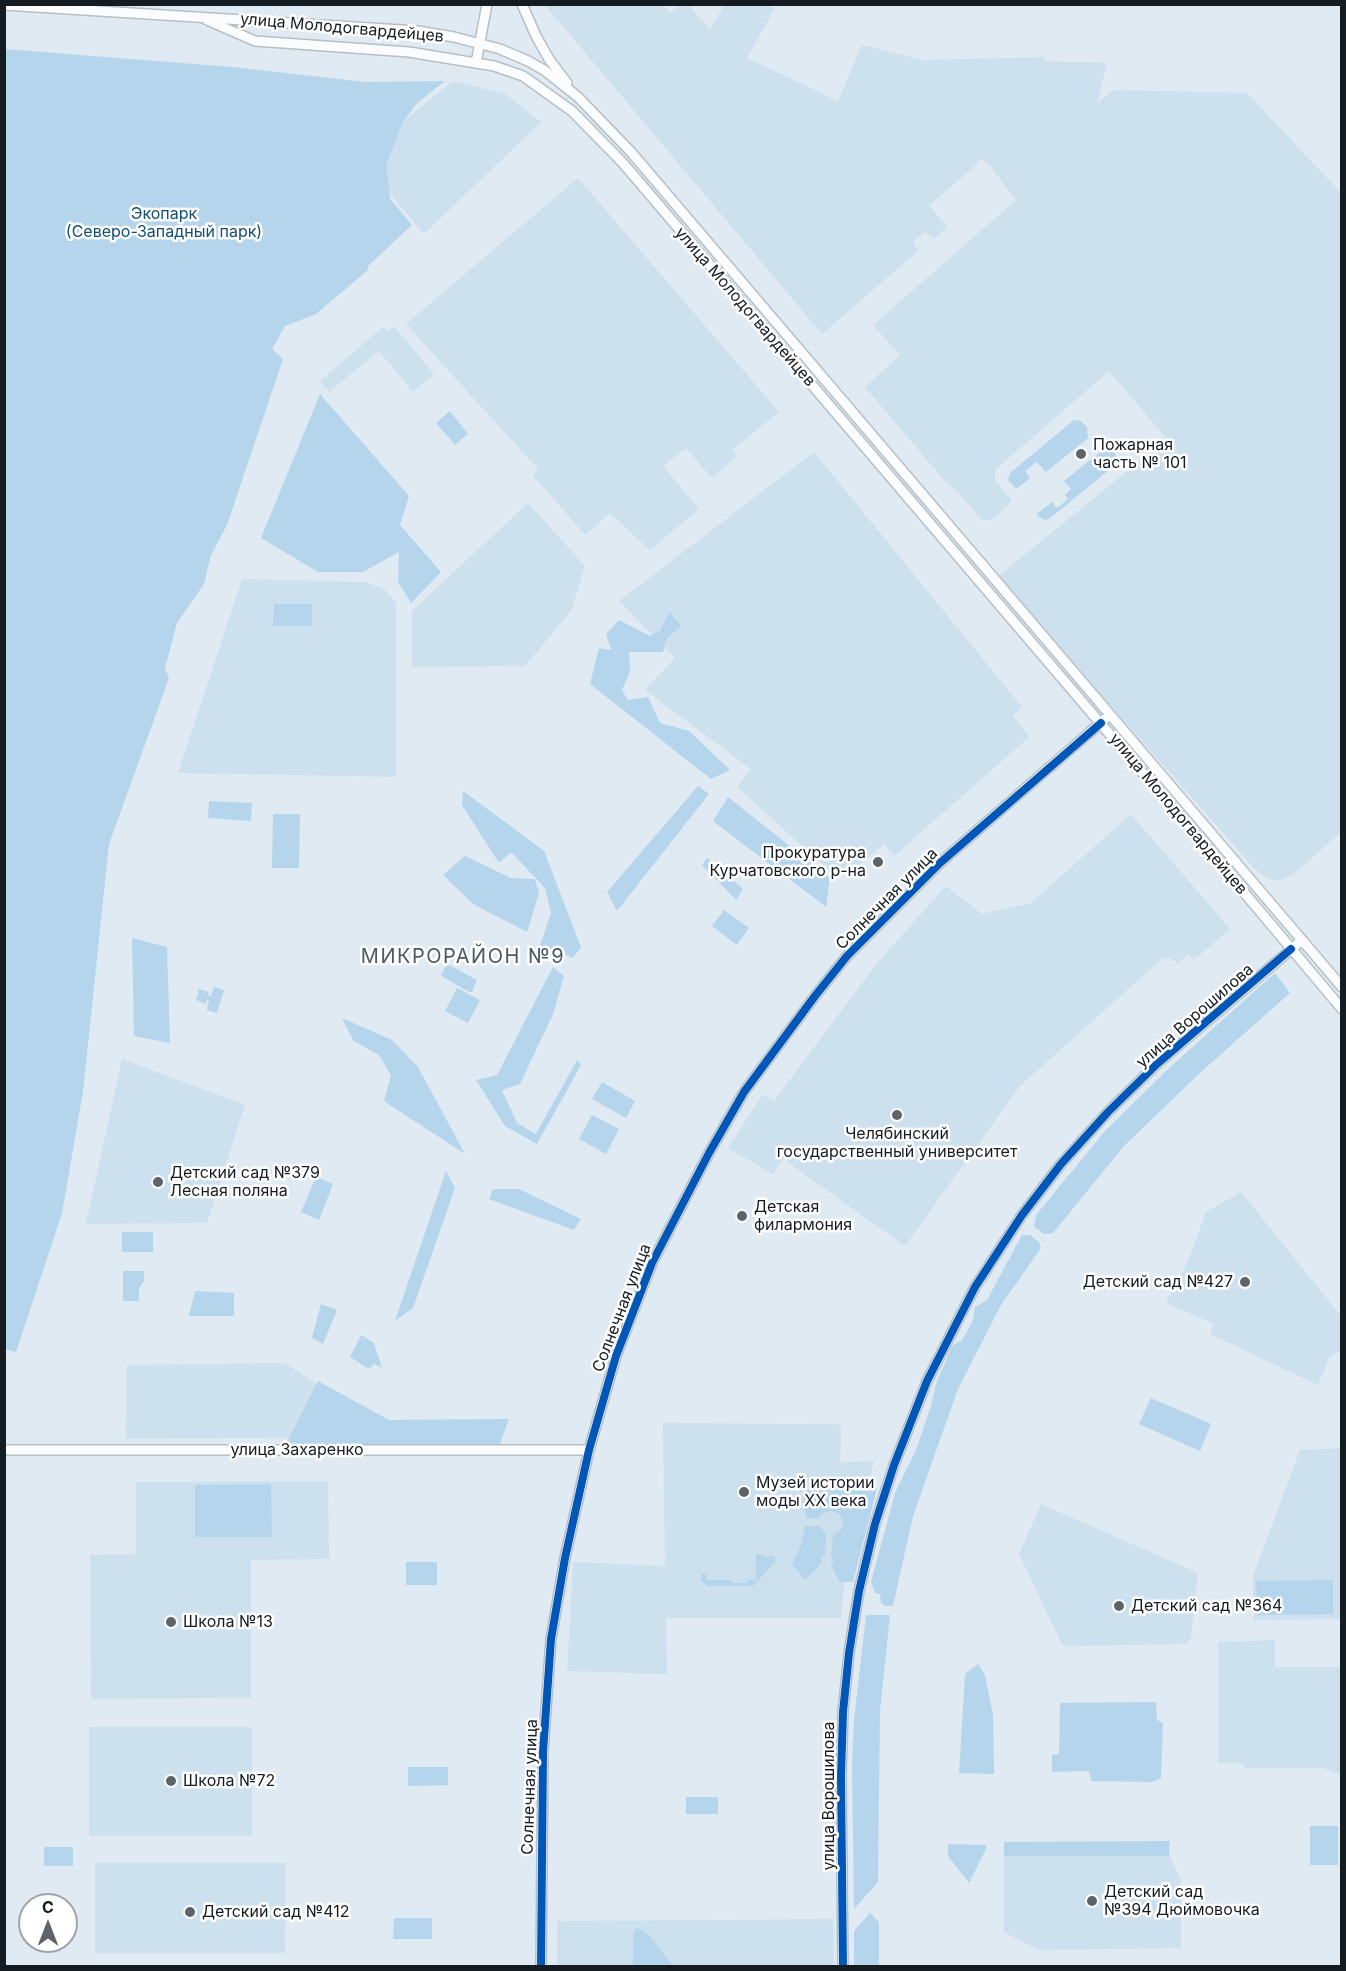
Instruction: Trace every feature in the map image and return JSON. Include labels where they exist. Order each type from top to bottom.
[{"type":"street","points":[[4,4],[202,17]]},
{"type":"street","points":[[476,63],[487,4]]},
{"type":"street","points":[[522,4],[549,59],[578,96]]},
{"type":"street","name":"улица Молодогвардейцев","points":[[202,17],[418,31],[479,43],[528,60],[578,96],[631,152],[1341,987]]},
{"type":"street","name":"улица Молодогвардейцев","points":[[202,17],[255,41],[409,52],[494,66],[523,76],[572,111],[598,135],[831,407],[1341,1009]]},
{"type":"street","points":[[831,407],[840,398]]},
{"type":"street","points":[[933,528],[942,519]]},
{"type":"street","name":"Солнечная улица","points":[[541,1966],[543,1752],[551,1639],[565,1558],[589,1450],[616,1356],[652,1263],[709,1153],[744,1092],[847,956],[940,863],[1109,715]]},
{"type":"street","name":"улица Ворошилова","points":[[843,1966],[842,1750],[849,1653],[859,1591],[875,1524],[894,1465],[927,1381],[975,1287],[1022,1215],[1061,1164],[1108,1112],[1157,1064],[1302,940]]},
{"type":"street","points":[[1323,987],[1334,978]]},
{"type":"street","name":"улица Захаренко","points":[[4,1450],[589,1450]]},
{"type":"shaded area","points":[[545,5],[663,5],[670,13],[680,5],[689,5],[710,30],[724,5],[765,5],[775,8],[747,58],[838,101],[862,45],[923,60],[1045,57],[1044,61],[1107,63],[1097,103],[1114,90],[1247,93],[1341,193],[1341,832],[1294,874],[1279,881],[1267,878],[1254,868],[997,577],[1167,439],[1109,371],[996,469],[995,480],[1012,501],[994,519],[983,521],[956,490],[944,480],[865,387],[900,355],[873,325],[1016,200],[988,163],[980,159],[973,168],[929,205],[947,227],[934,239],[925,232],[913,241],[918,251],[822,334]]},
{"type":"shaded area","points":[[453,81],[505,94],[541,122],[424,234],[359,157]]},
{"type":"shaded area","points":[[578,178],[779,412],[732,450],[737,456],[712,478],[686,448],[663,466],[699,509],[650,550],[610,513],[585,535],[533,475],[538,469],[406,324]]},
{"type":"shaded area","points":[[384,326],[388,331],[394,326],[434,374],[413,392],[379,351],[329,392],[320,381]]},
{"type":"shaded area","points":[[814,452],[1022,707],[1013,716],[1029,737],[894,856],[884,844],[848,874],[841,875],[829,870],[737,787],[751,769],[645,690],[675,658],[619,601]]},
{"type":"shaded area","points":[[528,503],[585,566],[571,611],[525,666],[412,667],[412,611]]},
{"type":"shaded area","points":[[242,579],[365,582],[384,589],[396,603],[396,777],[178,773]]},
{"type":"shaded area","points":[[1131,814],[1230,929],[1194,960],[1189,954],[1177,963],[1170,958],[1163,958],[1020,1086],[905,1246],[787,1162],[789,1161],[784,1157],[773,1174],[728,1148],[763,1094],[774,1101],[878,962],[946,886],[982,914],[1031,903]]},
{"type":"shaded area","name":"Детский сад №379 Лесная поляна","points":[[122,1059],[245,1105],[207,1223],[86,1224]]},
{"type":"shaded area","name":"Детский сад №427","points":[[1241,1192],[1341,1316],[1341,1350],[1330,1356],[1318,1385],[1210,1334],[1214,1324],[1166,1303],[1188,1261],[1206,1212]]},
{"type":"shaded area","points":[[285,1363],[395,1437],[126,1439],[127,1365]]},
{"type":"shaded area","points":[[663,1423],[835,1424],[841,1426],[840,1462],[874,1461],[844,1586],[841,1618],[666,1618],[667,1674],[567,1671],[573,1562],[665,1566]]},
{"type":"shaded area","points":[[1341,1448],[1341,1619],[1254,1620],[1253,1576],[1300,1450]]},
{"type":"shaded area","name":"Школа №13","points":[[328,1481],[329,1559],[251,1560],[251,1698],[91,1699],[90,1555],[136,1554],[136,1482]]},
{"type":"shaded area","name":"Детский сад №364","points":[[1041,1504],[1198,1573],[1191,1638],[1186,1644],[1063,1646],[1019,1554]]},
{"type":"shaded area","points":[[1275,1640],[1275,1667],[1341,1667],[1341,1775],[1323,1768],[1244,1768],[1243,1763],[1218,1763],[1218,1642]]},
{"type":"shaded area","name":"Школа №72","points":[[89,1727],[252,1727],[252,1836],[89,1836]]},
{"type":"shaded area","name":"Детский сад №394 Дюймовочка","points":[[1168,1853],[1181,1880],[1181,1948],[1038,1950],[1004,1932],[1004,1854]]},
{"type":"shaded area","name":"Детский сад №412","points":[[95,1863],[286,1863],[285,1953],[95,1953]]},
{"type":"shaded area","points":[[833,1919],[834,1966],[557,1966],[557,1921]]},
{"type":"green space","name":"Экопарк (Северо-Западный парк)","points":[[5,49],[232,67],[366,82],[445,81],[416,104],[403,122],[386,165],[390,199],[412,225],[368,266],[368,270],[316,314],[285,326],[272,349],[283,359],[227,525],[211,555],[204,584],[177,623],[165,668],[169,678],[109,844],[83,1092],[62,1213],[16,1352],[4,1349]]},
{"type":"green space","points":[[320,394],[409,496],[400,525],[441,572],[411,603],[398,582],[399,552],[363,572],[318,572],[261,538]]},
{"type":"green space","points":[[450,411],[468,434],[455,445],[436,423]]},
{"type":"green space","points":[[1074,420],[1081,421],[1087,427],[1088,438],[1046,472],[1037,462],[1025,471],[1030,478],[1016,489],[1008,480],[1010,473]]},
{"type":"green space","points":[[1104,449],[1112,450],[1116,455],[1115,465],[1049,519],[1039,517],[1037,514],[1052,502],[1057,508],[1068,499],[1065,495],[1071,489],[1064,481]]},
{"type":"green space","points":[[274,604],[312,604],[312,626],[273,626]]},
{"type":"green space","points":[[669,612],[681,626],[666,639],[663,652],[629,652],[630,671],[622,690],[628,700],[648,697],[660,723],[689,731],[730,770],[711,779],[590,684],[599,648],[611,650],[606,634],[619,620],[650,636],[660,631]]},
{"type":"green space","points":[[698,786],[709,794],[617,911],[607,892]]},
{"type":"green space","points":[[463,791],[544,851],[581,947],[573,958],[540,945],[551,913],[545,888],[511,852],[499,863],[462,805]]},
{"type":"green space","points":[[728,797],[830,878],[826,907],[713,821]]},
{"type":"green space","points":[[209,801],[252,803],[251,821],[208,818]]},
{"type":"green space","points":[[273,814],[300,814],[299,868],[272,868]]},
{"type":"green space","points":[[465,856],[511,878],[535,879],[539,893],[527,932],[473,904],[443,875]]},
{"type":"green space","points":[[707,858],[743,889],[736,900],[702,865]]},
{"type":"green space","points":[[724,910],[749,928],[737,945],[712,926]]},
{"type":"green space","points":[[132,938],[167,947],[170,1043],[134,1036]]},
{"type":"green space","points":[[447,965],[477,980],[472,992],[441,975]]},
{"type":"green space","points":[[553,967],[564,976],[553,1014],[520,1084],[502,1090],[517,1123],[536,1134],[577,1060],[581,1065],[537,1144],[505,1126],[476,1080],[497,1075]]},
{"type":"green space","points":[[1275,973],[1290,993],[1202,1071],[1124,1146],[1053,1233],[1044,1234],[1034,1227],[1036,1215],[1105,1131],[1168,1069]]},
{"type":"green space","points":[[214,987],[224,990],[217,1013],[207,1010],[209,1000],[207,999],[206,1004],[196,1000],[199,989],[209,992],[208,995],[211,996]]},
{"type":"green space","points":[[457,988],[480,1000],[468,1023],[445,1011]]},
{"type":"green space","points":[[342,1018],[392,1040],[418,1067],[465,1154],[384,1101],[391,1076],[380,1056],[353,1040]]},
{"type":"green space","points":[[602,1082],[635,1101],[626,1118],[592,1099]]},
{"type":"green space","points":[[592,1115],[619,1129],[606,1154],[579,1139]]},
{"type":"green space","points":[[446,1171],[455,1188],[413,1308],[395,1321]]},
{"type":"green space","points":[[316,1177],[333,1184],[319,1220],[301,1212]]},
{"type":"green space","points":[[493,1189],[519,1189],[581,1219],[574,1230],[489,1199]]},
{"type":"green space","points":[[122,1232],[153,1232],[153,1252],[122,1252]]},
{"type":"green space","points":[[1022,1235],[1030,1235],[1039,1242],[1041,1248],[1001,1305],[958,1389],[913,1516],[893,1606],[886,1606],[881,1603],[880,1594],[875,1593],[871,1582],[895,1493],[916,1450],[936,1384],[952,1346],[962,1340],[973,1320],[975,1307],[987,1300]]},
{"type":"green space","points":[[123,1271],[144,1271],[144,1281],[139,1288],[139,1301],[123,1301]]},
{"type":"green space","points":[[195,1291],[234,1293],[234,1316],[189,1316]]},
{"type":"green space","points":[[321,1304],[337,1310],[323,1344],[312,1338]]},
{"type":"green space","points":[[361,1335],[374,1343],[382,1368],[374,1364],[369,1369],[350,1357]]},
{"type":"green space","points":[[318,1381],[389,1420],[509,1419],[500,1444],[286,1444]]},
{"type":"green space","points":[[1151,1398],[1211,1424],[1200,1451],[1139,1424]]},
{"type":"green space","points":[[271,1484],[272,1537],[195,1537],[195,1485]]},
{"type":"green space","points":[[814,1488],[877,1488],[853,1582],[840,1582],[831,1565],[834,1561],[831,1555],[833,1535],[840,1531],[843,1523],[840,1514],[831,1511],[822,1514],[819,1519],[806,1518],[802,1493]]},
{"type":"green space","points":[[805,1526],[819,1526],[826,1534],[822,1563],[805,1580],[792,1564],[800,1548]]},
{"type":"green space","points":[[756,1554],[775,1556],[775,1562],[753,1586],[708,1586],[701,1581],[701,1574],[706,1574],[707,1580],[731,1580],[731,1583],[747,1583],[748,1580],[756,1580]]},
{"type":"green space","points":[[406,1562],[437,1562],[437,1585],[406,1585]]},
{"type":"green space","points":[[1333,1580],[1333,1614],[1257,1615],[1256,1581]]},
{"type":"green space","points":[[866,1615],[890,1615],[880,1711],[878,1882],[854,1909],[852,1766],[854,1720]]},
{"type":"green space","points":[[978,1664],[985,1675],[993,1715],[994,1774],[959,1773],[965,1674]]},
{"type":"green space","points":[[1156,1702],[1157,1720],[1163,1723],[1161,1778],[1152,1782],[1091,1781],[1089,1771],[1052,1772],[1052,1755],[1059,1754],[1060,1703]]},
{"type":"green space","points":[[408,1767],[448,1767],[448,1785],[408,1786]]},
{"type":"green space","points":[[686,1797],[718,1797],[718,1814],[686,1814]]},
{"type":"green space","points":[[1310,1826],[1338,1826],[1338,1865],[1310,1865]]},
{"type":"green space","points":[[1170,1841],[1169,1856],[1004,1856],[1004,1842]]},
{"type":"green space","points":[[948,1844],[986,1845],[969,1883],[948,1856]]},
{"type":"green space","points":[[44,1847],[73,1847],[73,1866],[44,1866]]},
{"type":"green space","points":[[870,1913],[879,1922],[879,1966],[854,1966],[854,1931]]},
{"type":"green space","points":[[394,1918],[432,1918],[432,1939],[393,1939]]},
{"type":"green space","points":[[639,1928],[649,1935],[673,1966],[633,1966],[633,1934],[634,1930]]},
{"type":"cycle path","points":[[541,1966],[543,1752],[551,1639],[565,1558],[589,1450],[616,1356],[652,1263],[709,1153],[744,1092],[847,956],[940,863],[1101,723]]},
{"type":"cycle path","points":[[843,1966],[841,1776],[843,1712],[849,1653],[859,1591],[875,1524],[894,1465],[927,1381],[975,1287],[1022,1215],[1061,1164],[1108,1112],[1157,1064],[1291,949]]},
{"type":"place","name":"Пожарная часть № 101","points":[[1081,454]]},
{"type":"place","name":"Прокуратура Курчатовского р-на","points":[[878,862]]},
{"type":"place","name":"Челябинский государственный университет","points":[[897,1115]]},
{"type":"place","name":"Детский сад №379 Лесная поляна","points":[[158,1182]]},
{"type":"place","name":"Детская филармония","points":[[742,1216]]},
{"type":"place","name":"Детский сад №427","points":[[1245,1282]]},
{"type":"place","name":"Музей истории моды XX века","points":[[744,1492]]},
{"type":"place","name":"Детский сад №364","points":[[1119,1606]]},
{"type":"place","name":"Школа №13","points":[[171,1622]]},
{"type":"place","name":"Школа №72","points":[[171,1781]]},
{"type":"place","name":"Детский сад №394 Дюймовочка","points":[[1092,1901]]},
{"type":"place","name":"Детский сад №412","points":[[190,1912]]},
{"type":"district","name":"МИКРОРАЙОН №9","points":[[463,957]]}]
